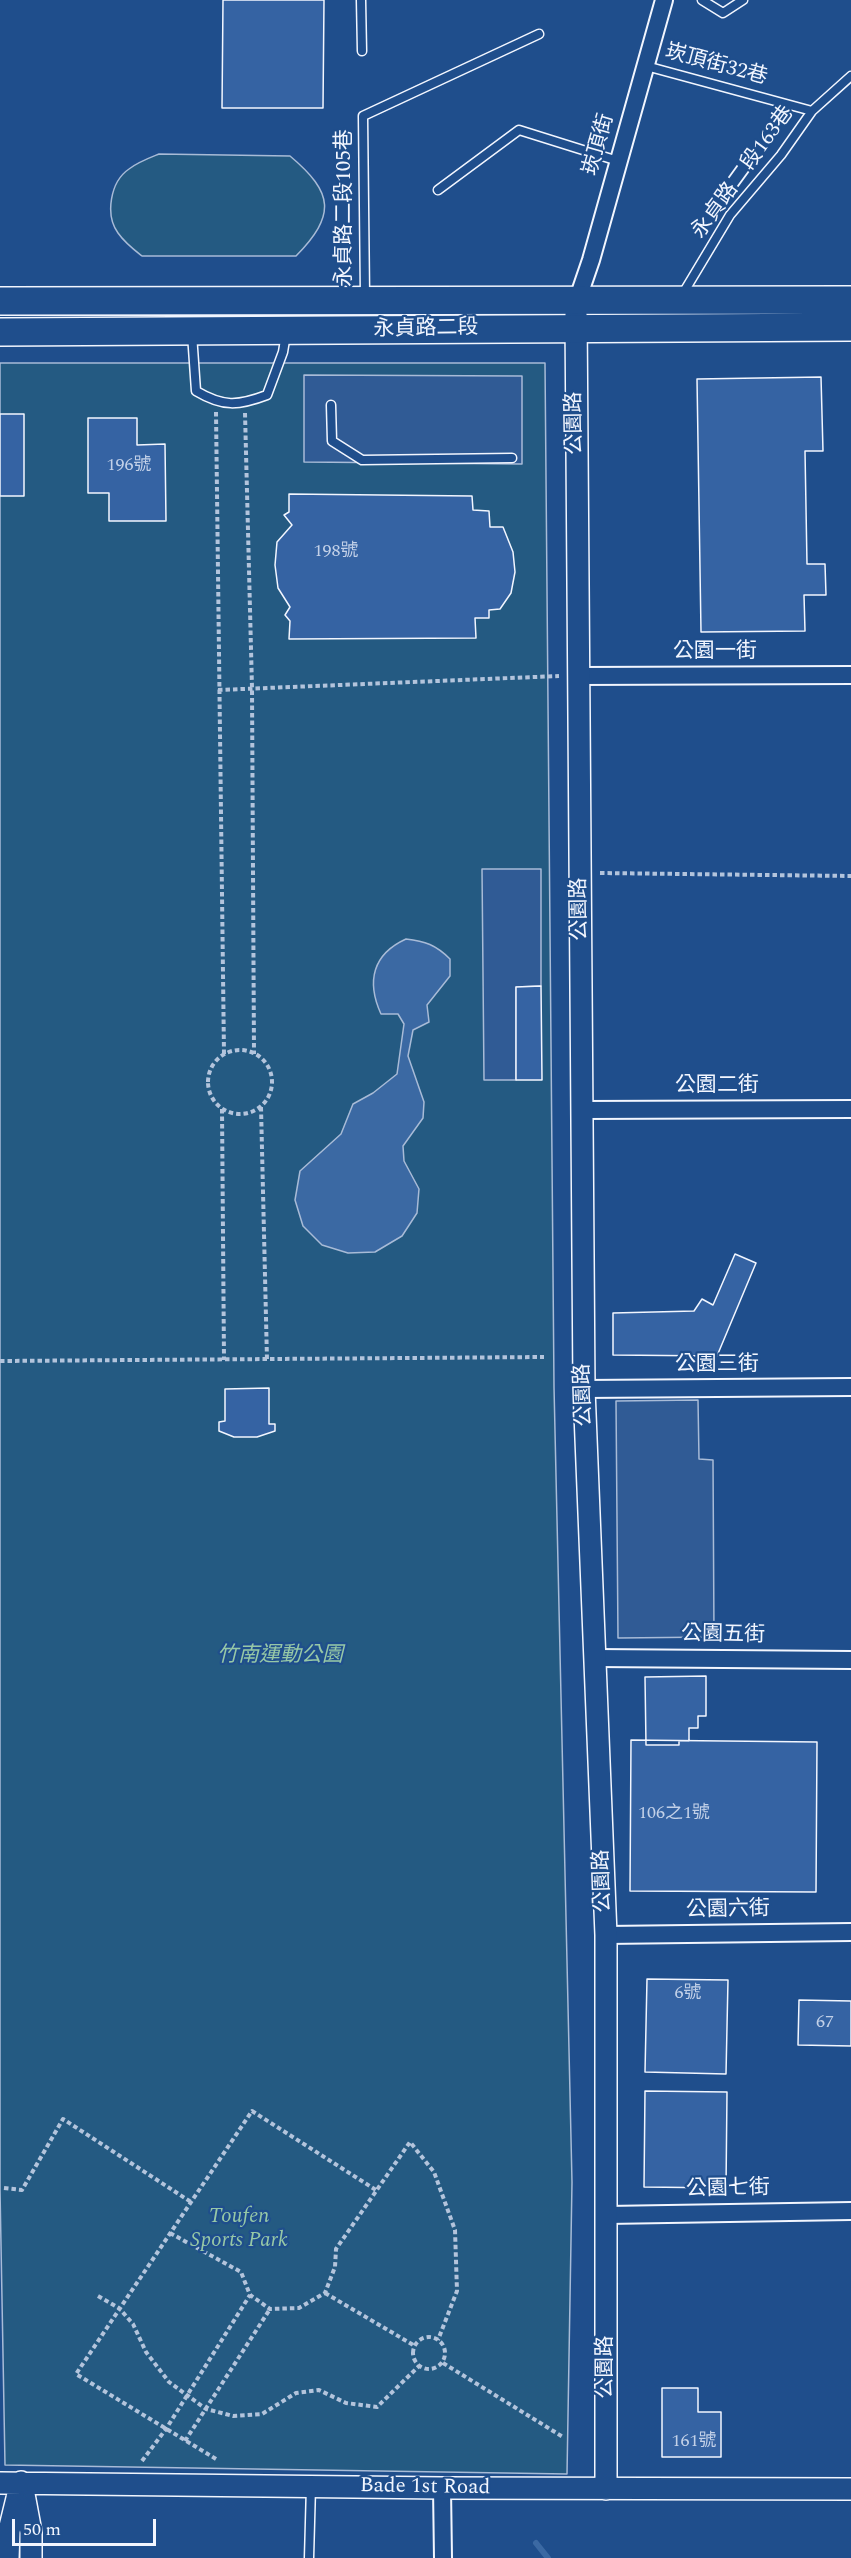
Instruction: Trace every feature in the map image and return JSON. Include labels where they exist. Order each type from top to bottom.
[{"type":"main road","name":"永貞路二段","points":[[0,301],[851,300]]},
{"type":"main road","name":"永貞路二段","points":[[0,332],[851,327]]},
{"type":"street","name":"崁頂街","points":[[577,301],[591,260],[664,0]]},
{"type":"street","name":"公園路","points":[[577,301],[575,330],[584,1389],[606,1935],[606,2489]]},
{"type":"street","name":"公園一街","points":[[579,676],[851,675]]},
{"type":"street","name":"公園二街","points":[[583,1110],[851,1108]]},
{"type":"street","name":"公園三街","points":[[584,1389],[851,1387]]},
{"type":"street","name":"公園五街","points":[[596,1658],[851,1660]]},
{"type":"street","name":"公園六街","points":[[606,1935],[851,1932]]},
{"type":"street","name":"公園七街","points":[[607,2215],[851,2211]]},
{"type":"street","points":[[8,2558],[9,2531],[21,2482]]},
{"type":"street","points":[[21,2482],[31,2532],[31,2558]]},
{"type":"street","name":"Bade 1st Road","points":[[0,2483],[442,2488],[851,2489]]},
{"type":"street","points":[[442,2488],[443,2558]]},
{"type":"lane","points":[[361,0],[362,51]]},
{"type":"lane","points":[[702,0],[723,13],[743,0]]},
{"type":"lane","name":"永貞路二段105巷","points":[[365,301],[363,116],[539,34]]},
{"type":"lane","name":"崁頂街32巷","points":[[646,66],[812,111]]},
{"type":"lane","name":"永貞路二段163巷","points":[[679,300],[730,215],[781,155],[812,111],[851,76]]},
{"type":"lane","points":[[438,190],[519,130],[618,161]]},
{"type":"lane","points":[[192,330],[196,391],[216,403],[245,403],[267,395],[284,352],[287,332]]},
{"type":"lane","points":[[331,405],[332,441],[362,460],[512,458]]},
{"type":"lane","points":[[309,2558],[311,2486]]},
{"type":"path","points":[[216,403],[224,1054]]},
{"type":"path","points":[[245,403],[252,688],[254,1054]]},
{"type":"path","points":[[218,690],[579,676]]},
{"type":"path","points":[[580,873],[851,876]]},
{"type":"path","points":[[234,1050],[254,1054],[268,1068],[272,1078],[268,1098],[261,1107],[242,1115],[231,1114],[222,1109],[209,1092],[207,1081],[215,1061],[224,1054],[234,1050]]},
{"type":"path","points":[[261,1107],[267,1360]]},
{"type":"path","points":[[222,1109],[224,1360]]},
{"type":"path","points":[[0,1361],[544,1358]]},
{"type":"path","points":[[216,2459],[76,2374],[252,2111],[376,2190]]},
{"type":"path","points":[[4,2188],[22,2190],[63,2119],[191,2202]]},
{"type":"path","points":[[170,2233],[241,2272],[250,2295],[270,2309],[299,2308],[325,2293],[335,2267],[336,2249],[410,2142],[434,2172],[455,2230],[457,2290],[438,2340]]},
{"type":"path","points":[[325,2293],[415,2346]]},
{"type":"path","points":[[142,2461],[166,2429],[250,2295]]},
{"type":"path","points":[[98,2296],[120,2308],[133,2324],[146,2352],[169,2382],[206,2409],[233,2416],[262,2414],[296,2393],[319,2390],[346,2403],[377,2407],[419,2366]]},
{"type":"path","points":[[185,2441],[270,2309]]},
{"type":"path","points":[[423,2338],[438,2340],[446,2353],[442,2363],[429,2370],[419,2366],[413,2357],[415,2346],[423,2338]]},
{"type":"path","points":[[442,2363],[563,2437]]},
{"type":"green space","points":[[159,154],[290,156],[305,169],[322,193],[323,216],[318,228],[296,256],[142,256],[123,240],[114,226],[112,199],[117,182],[129,169]]},
{"type":"green space","name":"竹南運動公園","points":[[0,363],[545,363],[554,1387],[572,2182],[567,2474],[5,2465],[0,2189]]},
{"type":"shaded area","points":[[304,375],[522,376],[522,464],[304,462]]},
{"type":"shaded area","points":[[482,869],[541,869],[541,986],[516,987],[516,1080],[484,1080]]},
{"type":"shaded area","points":[[406,939],[430,944],[450,959],[450,976],[427,1005],[429,1022],[413,1030],[408,1056],[424,1102],[423,1118],[403,1146],[404,1161],[419,1189],[417,1213],[402,1236],[375,1252],[348,1253],[322,1245],[303,1226],[295,1200],[300,1171],[341,1134],[353,1104],[373,1093],[397,1074],[404,1024],[398,1014],[381,1014],[376,1002],[374,980],[376,970],[386,952]]},
{"type":"shaded area","points":[[698,1400],[699,1459],[713,1460],[714,1637],[618,1638],[616,1401]]},
{"type":"building","points":[[223,0],[324,0],[323,108],[222,108]]},
{"type":"building","points":[[821,377],[823,451],[805,451],[807,564],[825,564],[826,595],[804,595],[805,631],[701,632],[697,379]]},
{"type":"building","points":[[0,414],[24,414],[24,496],[0,496]]},
{"type":"building","points":[[88,418],[137,418],[137,445],[165,444],[166,521],[109,521],[109,493],[88,493]]},
{"type":"building","points":[[289,494],[472,496],[473,510],[489,511],[490,527],[503,527],[513,552],[515,572],[511,593],[500,609],[489,610],[489,618],[475,618],[476,638],[289,639],[290,621],[285,615],[290,607],[278,588],[275,565],[277,542],[292,525],[284,515],[289,512]]},
{"type":"building","points":[[541,986],[542,1080],[516,1080],[516,987]]},
{"type":"building","points":[[735,1254],[756,1263],[717,1356],[613,1355],[613,1313],[694,1311],[702,1299],[713,1305]]},
{"type":"building","points":[[269,1388],[269,1424],[275,1424],[275,1431],[257,1437],[234,1437],[219,1431],[219,1422],[225,1421],[225,1389]]},
{"type":"building","points":[[706,1676],[706,1716],[698,1716],[698,1728],[689,1728],[689,1741],[679,1741],[679,1745],[646,1745],[645,1677]]},
{"type":"building","points":[[631,1740],[817,1742],[816,1892],[630,1891]]},
{"type":"building","points":[[647,1979],[728,1980],[726,2074],[645,2072]]},
{"type":"building","points":[[799,2000],[851,2001],[851,2046],[798,2045]]},
{"type":"building","points":[[645,2091],[727,2092],[726,2188],[644,2187]]},
{"type":"building","points":[[662,2388],[698,2388],[698,2412],[721,2412],[721,2457],[662,2457]]},
{"type":"waterway","points":[[536,2543],[548,2558]]},
{"type":"park label","name":"Toufen Sports Park","points":[[239,2230]]}]
